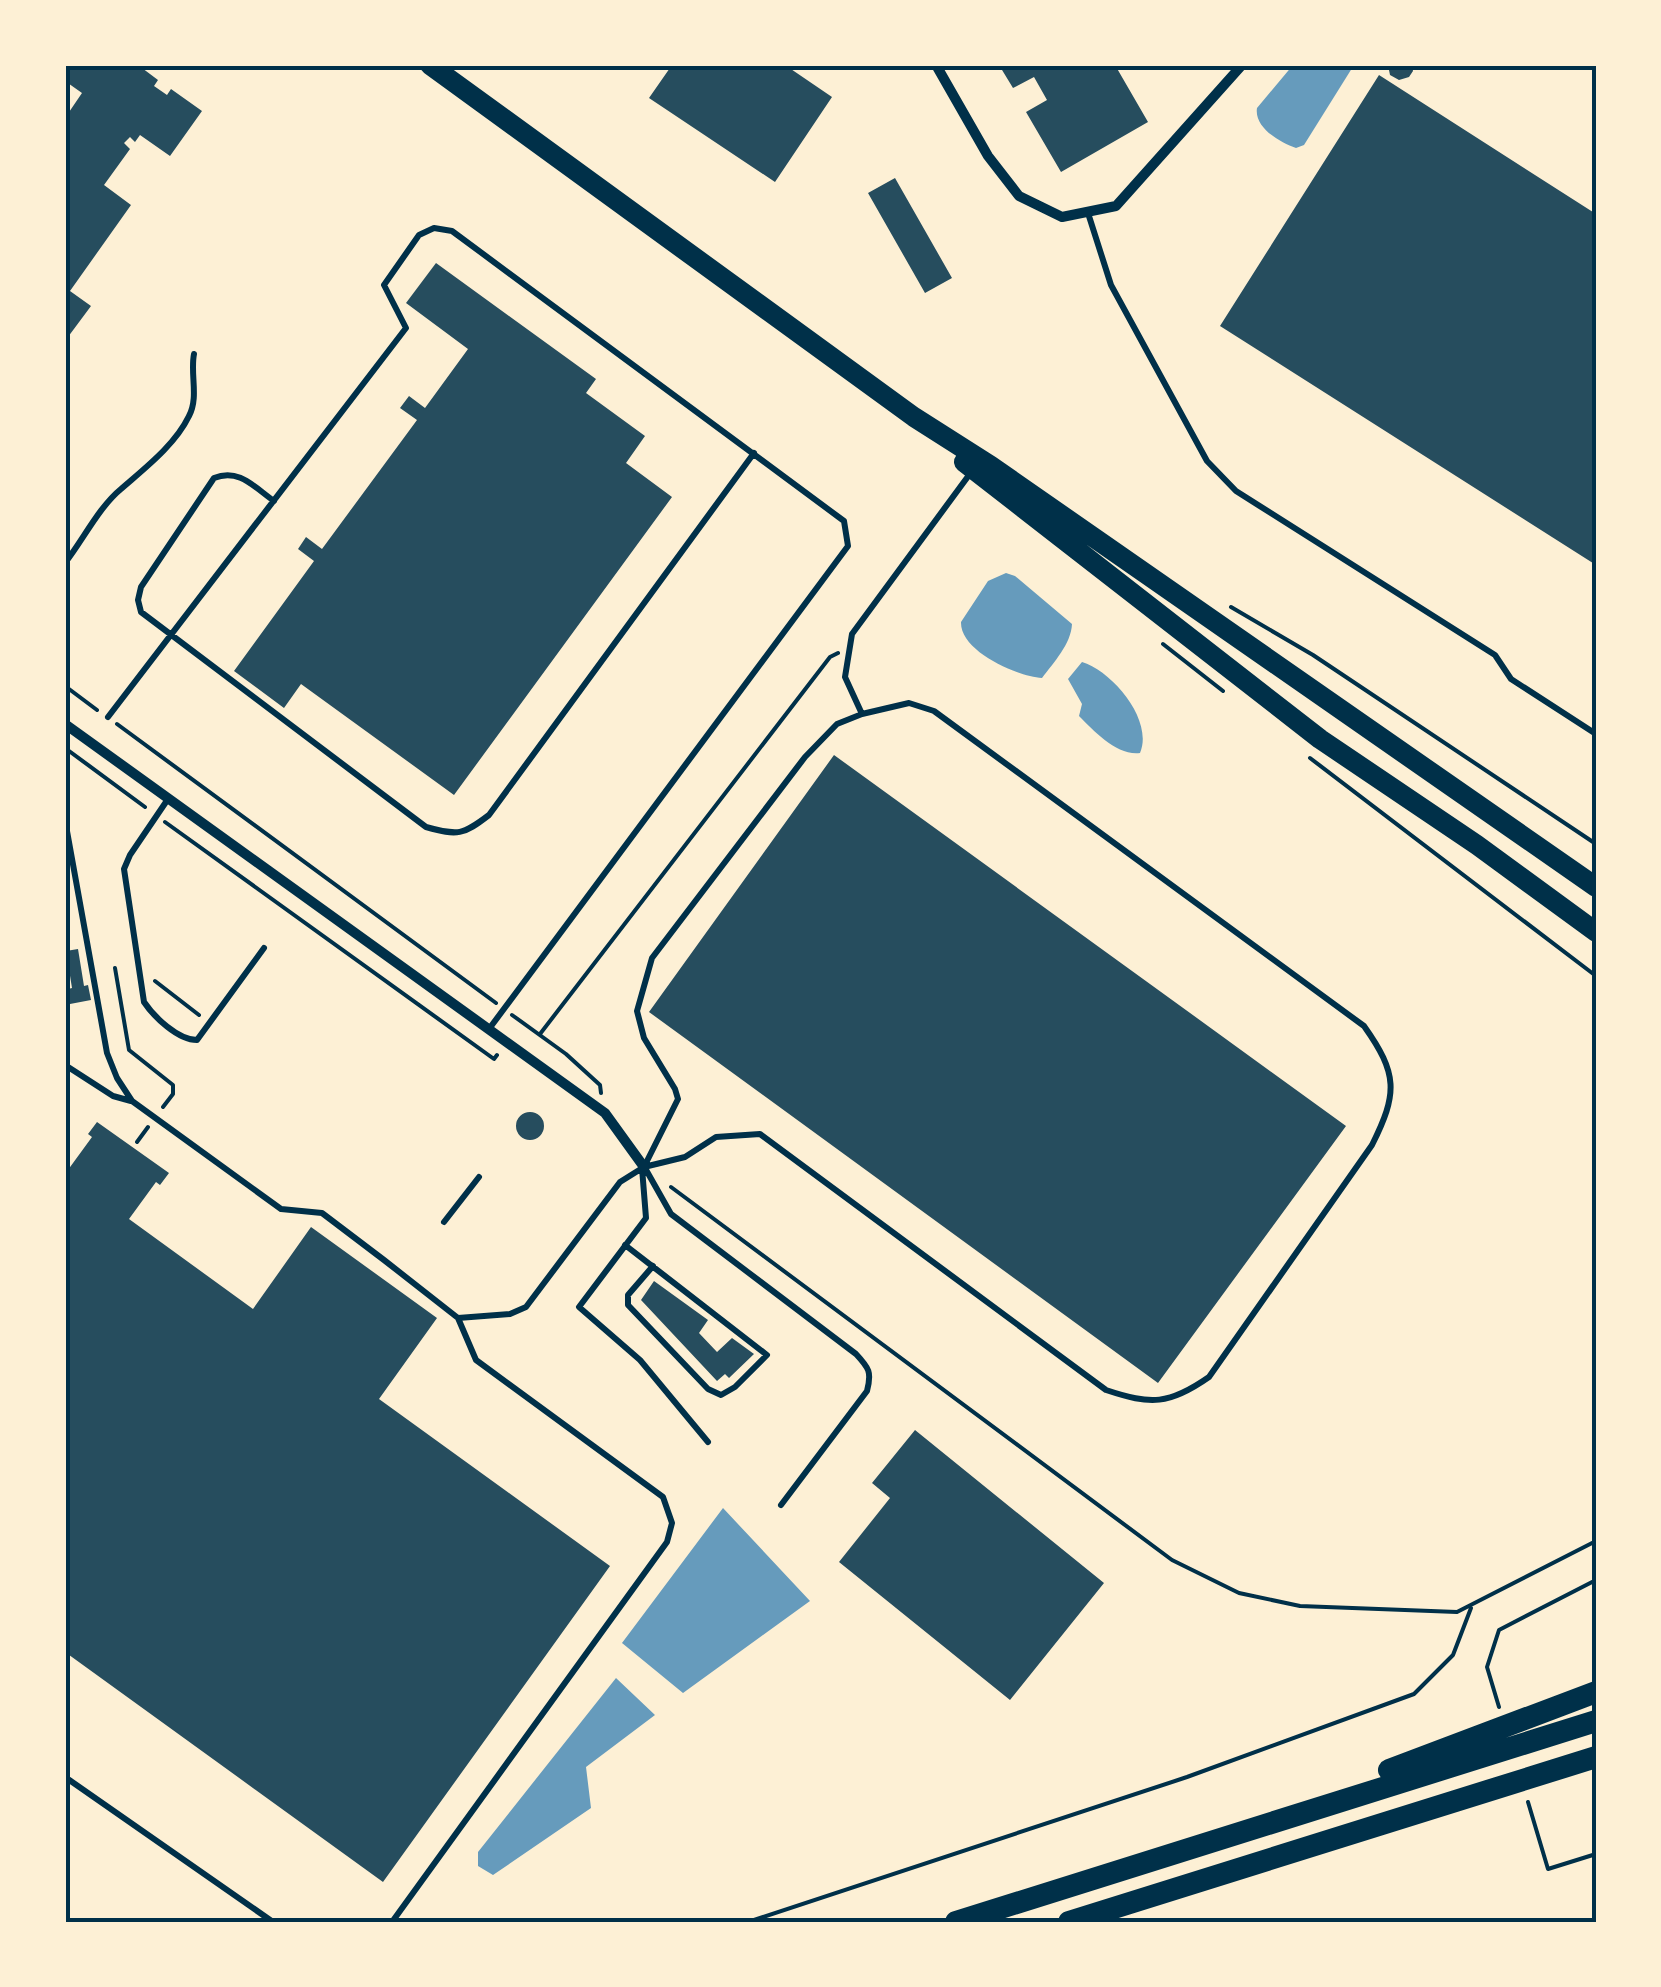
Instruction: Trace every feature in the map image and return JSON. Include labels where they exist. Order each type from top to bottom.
[{"type":"highway","points":[[1374,1788],[1386,1771],[1596,1692]]},
{"type":"highway","points":[[956,1922],[1596,1721]]},
{"type":"highway","points":[[1070,1922],[1596,1757]]},
{"type":"main road","points":[[422,65],[469,95]]},
{"type":"main road","points":[[430,65],[914,417],[991,466],[1596,887]]},
{"type":"main road","points":[[914,417],[973,470],[1320,739],[1490,854],[1596,932]]},
{"type":"street","points":[[936,65],[988,156],[1019,196],[1062,217],[1116,206],[1242,65]]},
{"type":"street","points":[[65,724],[605,1112],[643,1167]]},
{"type":"lane","points":[[1088,212],[1111,285],[1207,462],[1236,491],[1495,655],[1511,679],[1596,734]]},
{"type":"lane","points":[[108,718],[406,328],[384,285],[419,235],[434,228],[452,231],[844,520],[848,546],[489,1029]]},
{"type":"lane","points":[[65,563],[118,490],[148,467],[190,416],[194,354]]},
{"type":"lane","points":[[274,501],[237,474],[214,478],[141,588],[141,612],[426,827],[452,834],[468,831],[489,815],[754,452]]},
{"type":"lane","points":[[862,714],[845,678],[852,634],[973,470]]},
{"type":"lane","points":[[458,1318],[510,1314],[526,1307],[613,1188],[643,1167],[686,1158],[716,1137],[760,1134],[1106,1390],[1142,1402],[1168,1400],[1186,1394],[1208,1378],[1372,1144],[1390,1109],[1386,1059],[1364,1026],[934,711],[909,703],[837,724],[806,756],[652,958],[636,1012],[644,1038],[678,1100],[643,1167],[646,1218],[579,1307],[640,1360],[708,1442]]},
{"type":"lane","points":[[169,798],[124,868],[144,1002],[152,1014],[189,1040],[197,1040],[264,948]]},
{"type":"lane","points":[[65,820],[107,1052],[116,1078],[132,1101],[281,1209],[322,1214],[458,1318],[476,1360],[663,1496],[672,1523],[667,1542],[392,1922]]},
{"type":"lane","points":[[65,1065],[114,1096],[132,1101]]},
{"type":"lane","points":[[643,1167],[671,1214],[856,1354],[870,1369],[867,1391],[781,1505]]},
{"type":"lane","points":[[444,1222],[478,1177]]},
{"type":"lane","points":[[626,1245],[768,1354],[735,1387],[721,1395],[708,1390],[628,1305],[628,1295],[652,1266]]},
{"type":"lane","points":[[65,1777],[273,1922]]},
{"type":"path","points":[[1217,599],[1313,655],[1596,844]]},
{"type":"path","points":[[540,1034],[830,656],[847,650]]},
{"type":"path","points":[[65,686],[540,1034],[600,1085],[605,1112]]},
{"type":"path","points":[[65,748],[494,1059],[507,1042]]},
{"type":"path","points":[[115,968],[129,1050],[173,1085],[172,1094],[137,1142]]},
{"type":"path","points":[[643,1167],[1172,1560],[1239,1592],[1300,1606],[1456,1612],[1471,1608],[1532,1572],[1596,1542]]},
{"type":"path","points":[[1486,1667],[1499,1630],[1596,1580]]},
{"type":"path","points":[[748,1922],[1187,1778],[1414,1694],[1454,1655],[1471,1608]]},
{"type":"path","points":[[1543,1851],[1548,1869],[1596,1854]]},
{"type":"water","points":[[1293,65],[1354,65],[1304,145],[1296,148],[1269,133],[1257,115],[1257,108]]},
{"type":"water","points":[[1006,573],[1015,576],[1072,624],[1065,646],[1042,678],[991,660],[963,633],[961,622],[988,581]]},
{"type":"water","points":[[1082,662],[1106,675],[1128,698],[1141,726],[1140,753],[1115,747],[1079,716],[1082,704],[1068,679]]},
{"type":"water","points":[[723,1508],[810,1601],[683,1693],[622,1643]]},
{"type":"water","points":[[616,1678],[655,1715],[586,1767],[591,1808],[493,1875],[478,1866],[478,1852]]},
{"type":"building","points":[[65,65],[138,65],[158,80],[154,86],[167,95],[171,89],[202,111],[170,156],[140,135],[135,142],[130,137],[124,143],[130,149],[104,185],[131,205],[70,291],[91,306],[65,341],[65,118],[82,93],[65,81]]},
{"type":"building","points":[[672,65],[785,65],[832,97],[775,182],[649,98]]},
{"type":"building","points":[[999,65],[1115,65],[1148,122],[1061,172],[1026,112],[1047,100],[1034,77],[1013,88]]},
{"type":"building","points":[[1388,65],[1412,65],[1413,71],[1399,80],[1390,75]]},
{"type":"building","points":[[1379,75],[1596,214],[1596,565],[1220,326]]},
{"type":"building","points":[[895,178],[952,278],[925,293],[868,193]]},
{"type":"building","points":[[436,263],[596,379],[586,393],[645,436],[626,463],[672,497],[454,795],[301,684],[284,708],[234,671],[314,561],[298,549],[306,537],[322,549],[417,420],[400,408],[409,396],[425,408],[468,349],[406,303]]},
{"type":"building","points":[[834,755],[1346,1126],[1158,1383],[649,1012]]},
{"type":"building","points":[[78,949],[84,986],[88,985],[91,1000],[70,1004],[68,989],[72,988],[66,951]]},
{"type":"building","points":[[530,1112],[540,1116],[544,1126],[540,1136],[530,1140],[520,1136],[516,1126],[520,1116]]},
{"type":"building","points":[[97,1122],[169,1173],[160,1185],[156,1182],[129,1219],[253,1309],[311,1227],[437,1318],[379,1399],[610,1566],[383,1882],[65,1652],[65,1174],[92,1137],[88,1134]]},
{"type":"building","points":[[654,1281],[708,1320],[699,1333],[717,1352],[732,1338],[754,1354],[729,1378],[725,1374],[717,1381],[641,1300]]},
{"type":"building","points":[[915,1430],[1104,1583],[1010,1700],[839,1562],[890,1498],[872,1483]]}]
